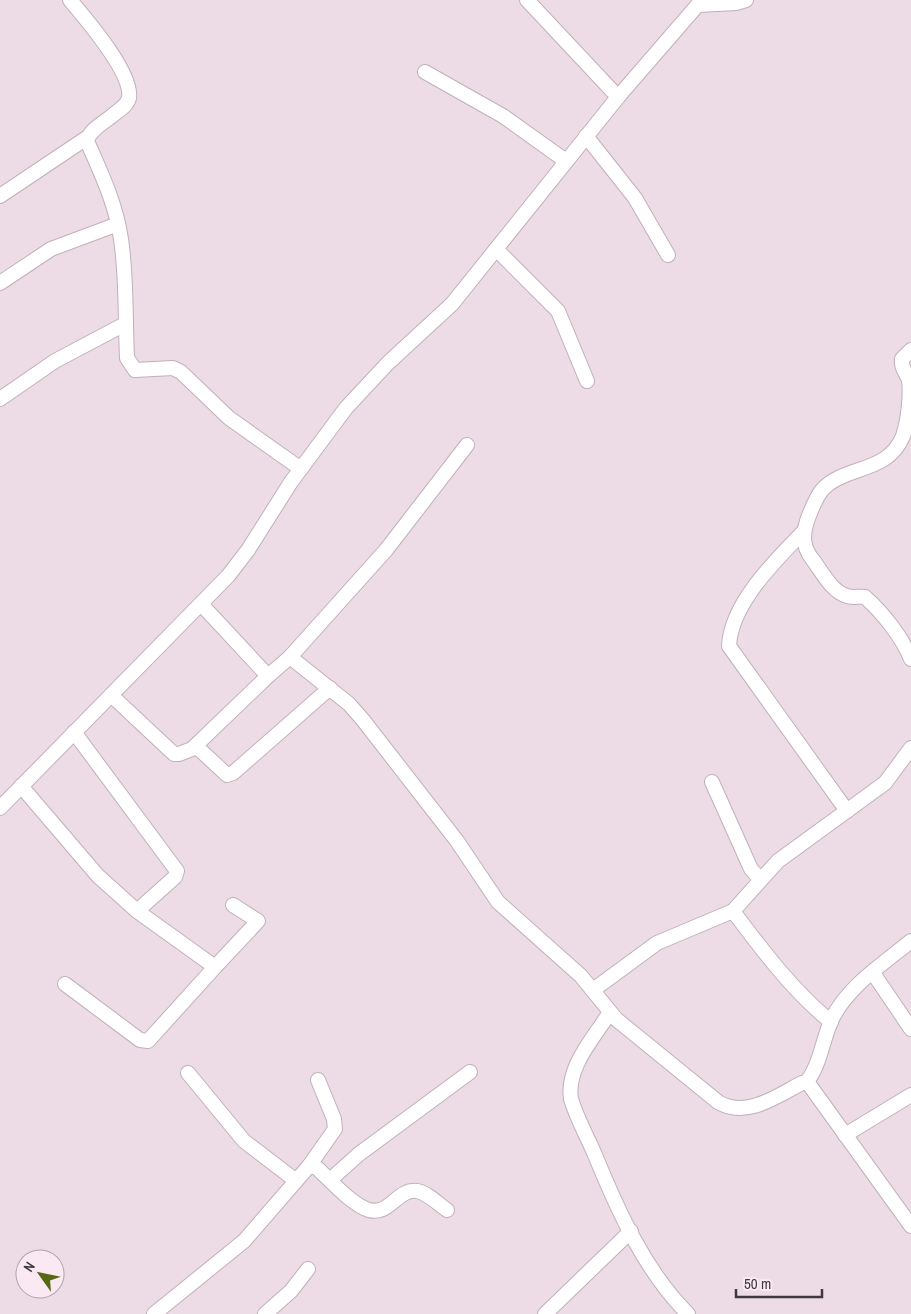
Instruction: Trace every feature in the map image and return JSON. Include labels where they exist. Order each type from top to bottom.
[{"type":"street","points":[[0,196],[88,137],[124,106],[129,99],[121,69],[93,26],[70,0]]},
{"type":"street","points":[[527,0],[618,97]]},
{"type":"street","points":[[0,808],[228,576],[248,550],[301,469],[366,385],[452,304],[618,97],[700,2],[736,3],[746,0]]},
{"type":"street","points":[[425,72],[503,116],[566,161]]},
{"type":"street","points":[[586,136],[635,198],[668,255]]},
{"type":"street","points":[[88,137],[87,142],[111,195],[118,224],[126,286],[125,324],[127,358],[135,370],[173,368],[181,372],[229,418],[301,469]]},
{"type":"street","points":[[0,283],[51,249],[118,224]]},
{"type":"street","points":[[496,249],[558,311],[587,381]]},
{"type":"street","points":[[0,399],[55,361],[125,324]]},
{"type":"street","points":[[847,811],[729,646],[732,629],[755,584],[804,531],[816,499],[823,489],[833,482],[880,462],[895,449],[903,436],[911,391],[909,380],[901,366],[902,358],[911,350]]},
{"type":"street","points":[[111,695],[174,754],[179,754],[194,747],[290,657],[386,550],[467,445]]},
{"type":"street","points":[[804,531],[807,553],[833,587],[840,594],[849,597],[866,597],[904,644],[911,659]]},
{"type":"street","points":[[201,604],[268,676]]},
{"type":"street","points":[[290,657],[349,704],[363,720],[457,841],[498,902],[566,962],[593,990],[610,1012],[727,1107],[737,1109],[758,1105],[806,1082],[817,1065],[831,1022],[848,996],[911,941]]},
{"type":"street","points":[[194,747],[201,750],[224,774],[230,774],[330,688]]},
{"type":"street","points":[[74,732],[178,871],[175,878],[137,911]]},
{"type":"street","points":[[593,990],[657,943],[733,911],[778,861],[885,782],[911,748]]},
{"type":"street","points":[[712,782],[751,869],[760,879]]},
{"type":"street","points":[[20,786],[98,876],[137,911],[215,967]]},
{"type":"street","points":[[66,984],[140,1040],[148,1041],[258,921],[233,905]]},
{"type":"street","points":[[733,911],[795,990],[831,1022]]},
{"type":"street","points":[[873,973],[911,1029]]},
{"type":"street","points":[[610,1012],[575,1067],[569,1088],[575,1110],[605,1182],[657,1276],[688,1314]]},
{"type":"street","points":[[330,1180],[358,1154],[470,1072]]},
{"type":"street","points":[[188,1073],[244,1141],[295,1180]]},
{"type":"street","points":[[154,1314],[244,1241],[309,1166],[335,1129],[334,1119],[318,1080]]},
{"type":"street","points":[[806,1082],[911,1226]]},
{"type":"street","points":[[845,1135],[911,1095]]},
{"type":"street","points":[[309,1166],[317,1168],[356,1202],[370,1210],[379,1211],[387,1208],[404,1195],[416,1191],[424,1193],[447,1210]]},
{"type":"street","points":[[545,1314],[631,1231]]},
{"type":"street","points":[[265,1314],[291,1291],[308,1269]]}]
